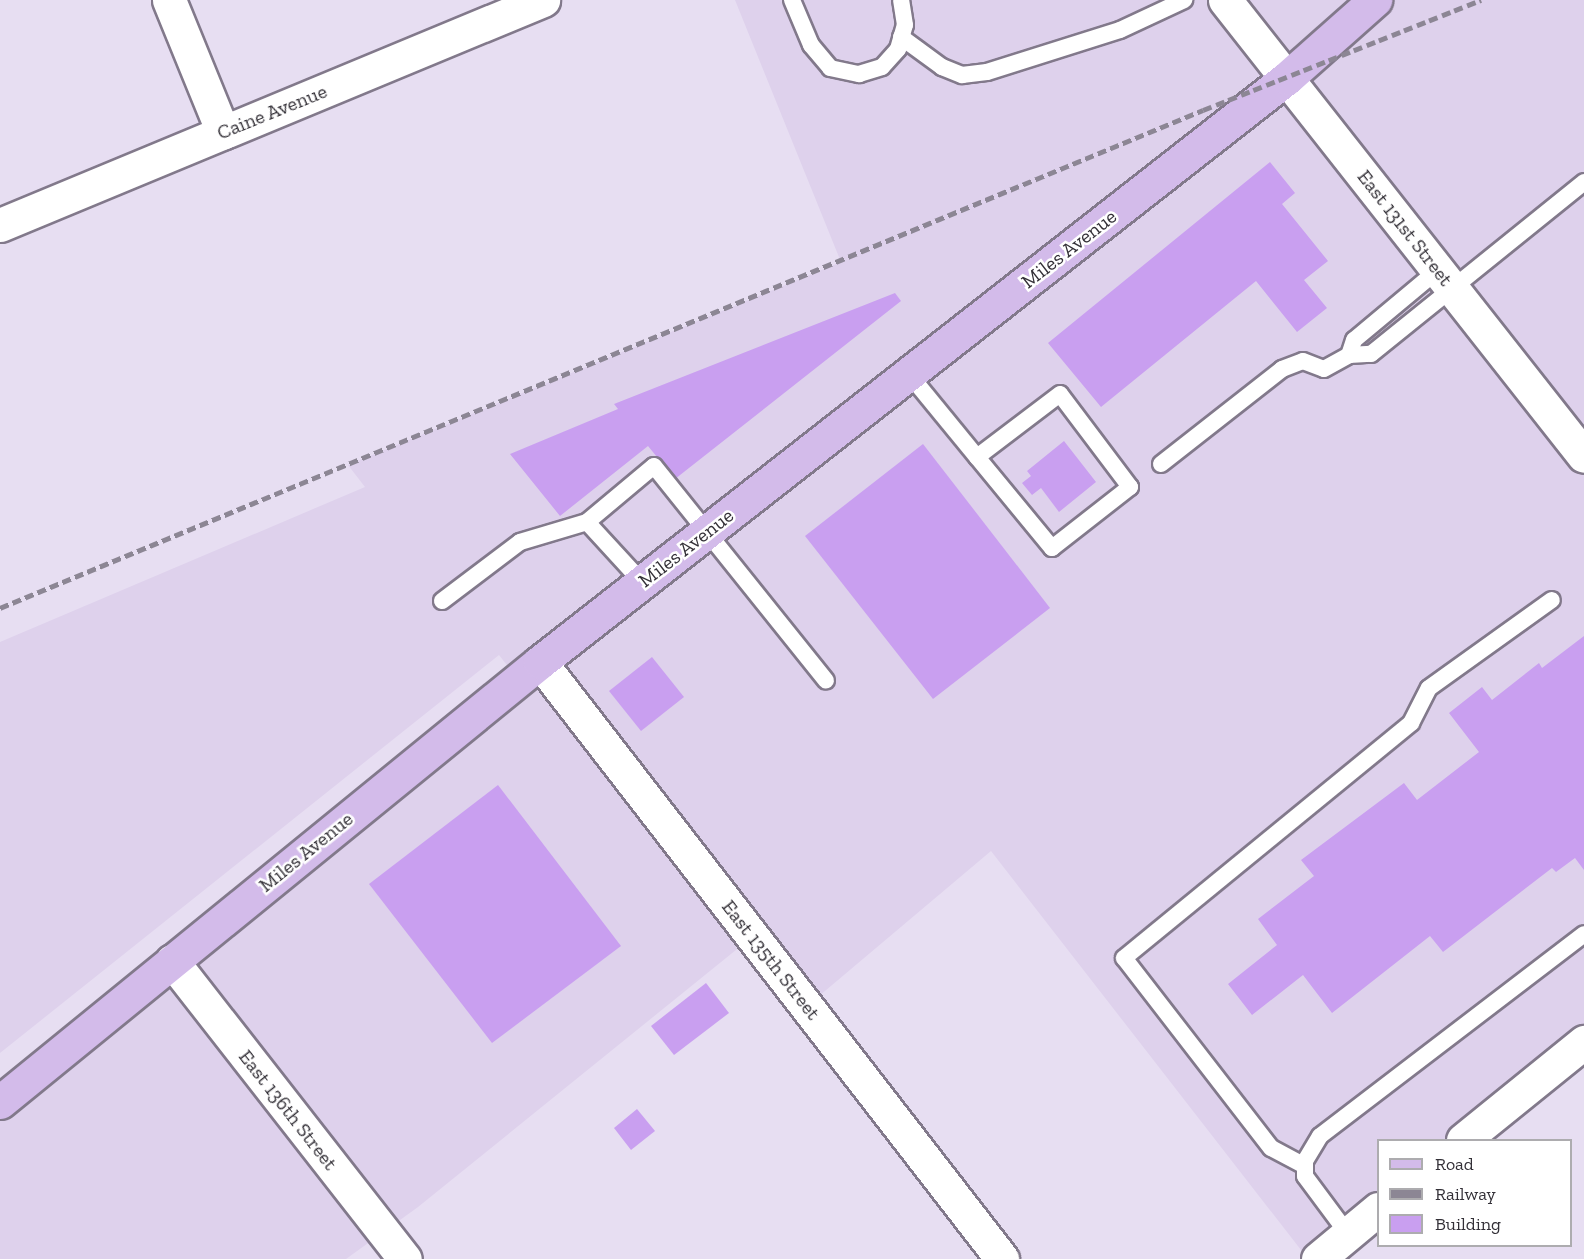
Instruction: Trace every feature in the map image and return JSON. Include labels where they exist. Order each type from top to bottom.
[{"type":"main road","name":"Miles Avenue","points":[[0,1101],[540,662],[1287,78],[1375,0]]},
{"type":"street","points":[[169,0],[223,132]]},
{"type":"street","name":"Caine Avenue","points":[[0,225],[543,0]]},
{"type":"street","name":"East 131st Street","points":[[1225,0],[1584,456]]},
{"type":"street","name":"East 135th Street","points":[[540,662],[1002,1259]]},
{"type":"street","name":"East 136th Street","points":[[172,961],[405,1259]]},
{"type":"street","points":[[1464,1139],[1584,1042]]},
{"type":"street","points":[[1318,1259],[1377,1210]]},
{"type":"lane","points":[[792,0],[811,45],[830,68],[859,74],[882,67],[897,49],[905,25],[901,0]]},
{"type":"lane","points":[[901,37],[942,67],[962,75],[987,72],[1120,30],[1184,0]]},
{"type":"lane","points":[[1348,356],[1354,340],[1445,280],[1584,182]]},
{"type":"lane","points":[[1161,464],[1282,369],[1303,362],[1324,369],[1348,356],[1371,354],[1445,280]]},
{"type":"lane","points":[[909,374],[977,457],[1052,548],[1130,488],[1059,394],[977,457]]},
{"type":"lane","points":[[442,601],[520,542],[587,522],[654,466],[826,681]]},
{"type":"lane","points":[[587,522],[642,582]]},
{"type":"lane","points":[[1305,1166],[1271,1148],[1124,958],[1411,723],[1429,688],[1552,600]]},
{"type":"lane","points":[[1348,1234],[1305,1176],[1305,1166],[1320,1136],[1584,934]]},
{"type":"shaded area","points":[[735,0],[1584,0],[1584,1042],[1464,1139],[1377,1139],[1377,1210],[1308,1259],[991,851],[806,1007],[752,937],[418,1207],[346,1259],[0,1259],[0,1102],[518,679],[499,655],[0,1053],[0,642],[365,487],[348,465],[841,262]]},
{"type":"building","points":[[1270,162],[1295,193],[1282,204],[1328,261],[1304,280],[1327,308],[1297,332],[1256,281],[1101,407],[1048,343]]},
{"type":"building","points":[[895,293],[901,301],[675,479],[648,446],[560,516],[510,454],[618,409],[614,404]]},
{"type":"building","points":[[1064,441],[1096,482],[1059,512],[1041,488],[1032,495],[1022,483],[1031,476],[1027,471]]},
{"type":"building","points":[[923,444],[1050,608],[933,699],[805,536]]},
{"type":"building","points":[[1584,636],[1584,870],[1575,858],[1556,872],[1552,868],[1443,952],[1430,936],[1332,1013],[1303,975],[1252,1015],[1228,984],[1277,945],[1258,919],[1314,876],[1301,860],[1404,783],[1417,800],[1479,752],[1449,713],[1482,687],[1492,700],[1539,663],[1542,668]]},
{"type":"building","points":[[652,657],[684,697],[641,731],[609,691]]},
{"type":"building","points":[[498,785],[621,946],[492,1043],[369,884]]},
{"type":"building","points":[[706,983],[729,1013],[674,1055],[651,1026]]},
{"type":"building","points":[[637,1109],[655,1131],[631,1150],[614,1128]]},
{"type":"railway","points":[[0,608],[1203,110],[1481,0]]}]
